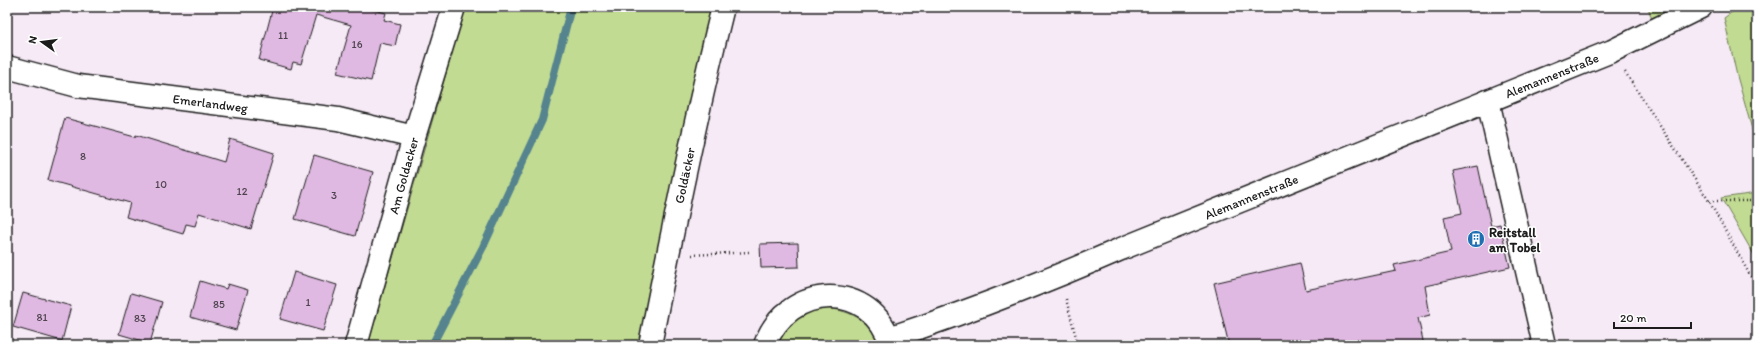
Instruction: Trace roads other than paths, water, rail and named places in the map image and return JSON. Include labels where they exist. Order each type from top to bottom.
[{"type":"street","name":"Am Goldacker","points":[[356,345],[414,137],[454,7]]},
{"type":"street","name":"Goldäcker","points":[[650,345],[667,256],[723,7]]},
{"type":"street","name":"Alemannenstraße","points":[[765,345],[776,322],[786,312],[797,304],[810,299],[824,297],[838,297],[863,307],[878,320],[890,341],[925,326],[1060,275],[1612,51],[1701,7]]},
{"type":"street","name":"Emerlandweg","points":[[7,66],[78,86],[338,119],[414,137]]},
{"type":"street","points":[[1488,101],[1541,344]]},
{"type":"waterway","points":[[432,345],[483,247],[542,120],[571,7]]},
{"type":"place","name":"Reitstall am Tobel","points":[[1476,239]]}]
